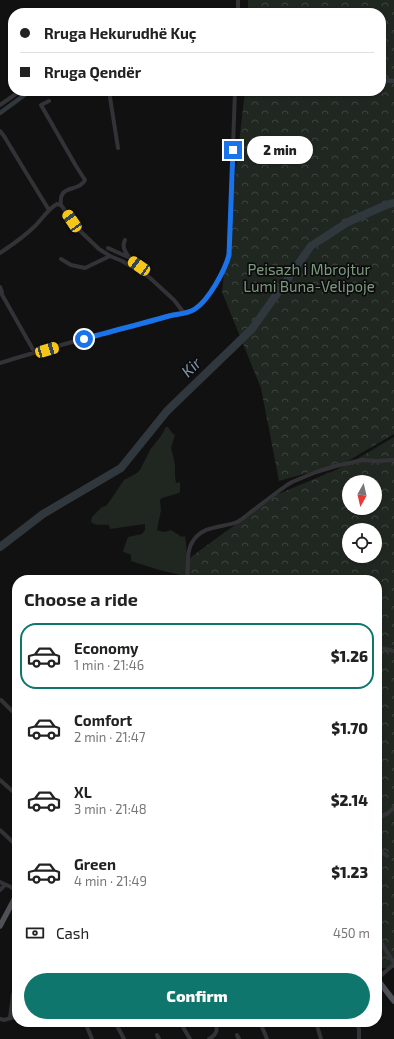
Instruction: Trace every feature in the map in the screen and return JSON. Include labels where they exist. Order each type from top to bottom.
[{"type":"main road","points":[[0,926],[12,902]]},
{"type":"main road","points":[[382,985],[393,998]]},
{"type":"street","points":[[0,105],[13,96]]},
{"type":"street","points":[[110,96],[118,148]]},
{"type":"street","points":[[0,364],[131,326],[192,311],[207,298],[218,281],[228,261],[229,255],[235,96]]},
{"type":"street","points":[[49,101],[41,105],[85,180],[81,185],[64,192],[61,195],[61,205],[78,229],[99,249],[149,277]]},
{"type":"street","points":[[0,131],[49,210]]},
{"type":"street","points":[[0,253],[27,234],[49,210],[57,204],[61,205]]},
{"type":"street","points":[[125,240],[123,243],[128,257]]},
{"type":"street","points":[[108,248],[128,257],[166,292],[184,313]]},
{"type":"street","points":[[61,259],[71,265],[85,268],[110,256]]},
{"type":"street","points":[[0,287],[2,292],[2,300],[35,353]]},
{"type":"street","points":[[187,575],[189,548],[193,540],[204,530],[237,522],[287,485],[329,467],[362,460],[394,460]]},
{"type":"street","points":[[382,648],[394,651]]},
{"type":"street","points":[[1,700],[12,711]]},
{"type":"street","points":[[0,780],[12,791]]},
{"type":"street","points":[[382,816],[394,808]]},
{"type":"street","points":[[0,830],[12,841]]},
{"type":"street","points":[[382,853],[387,856]]},
{"type":"street","points":[[0,882],[12,888]]},
{"type":"street","points":[[0,890],[5,885]]},
{"type":"street","points":[[382,944],[394,964],[382,975]]},
{"type":"street","points":[[0,1019],[4,1020],[10,1018],[12,1003]]},
{"type":"street","points":[[87,1027],[92,1039]]},
{"type":"street","points":[[118,1027],[124,1039]]},
{"type":"street","points":[[183,1027],[190,1039]]},
{"type":"street","points":[[211,1038],[216,1033],[217,1027]]},
{"type":"street","points":[[262,1027],[267,1039]]},
{"type":"street","points":[[317,1027],[321,1039]]},
{"type":"street","points":[[358,1027],[359,1039]]},
{"type":"green space","name":"Peisazh i Mbrojtur Lumi Buna-Velipoje","points":[[248,0],[394,0],[394,434],[346,462],[279,481],[261,388],[222,292],[244,96],[386,96],[386,8],[248,8]]},
{"type":"green space","points":[[166,427],[168,427],[175,435],[171,448],[175,465],[176,483],[180,482],[180,491],[179,493],[160,500],[161,510],[157,530],[164,532],[171,530],[182,537],[185,536],[187,556],[184,575],[156,569],[131,561],[131,555],[123,551],[128,537],[142,534],[145,530],[145,524],[110,529],[109,525],[95,524],[91,522],[92,517],[101,508],[107,505],[124,480],[140,470],[150,450]]},
{"type":"green space","points":[[394,437],[394,968],[382,968],[382,575],[182,575],[191,557],[276,495],[345,466]]},
{"type":"waterway","points":[[386,80],[394,81]]},
{"type":"waterway","points":[[0,113],[23,96]]},
{"type":"waterway","name":"Kir","points":[[0,547],[43,514],[121,468],[167,411],[252,329],[311,246],[348,222],[386,205],[394,203]]},
{"type":"route","points":[[84,339],[176,314],[189,312],[198,307],[207,298],[228,261],[230,245],[233,150]]}]
